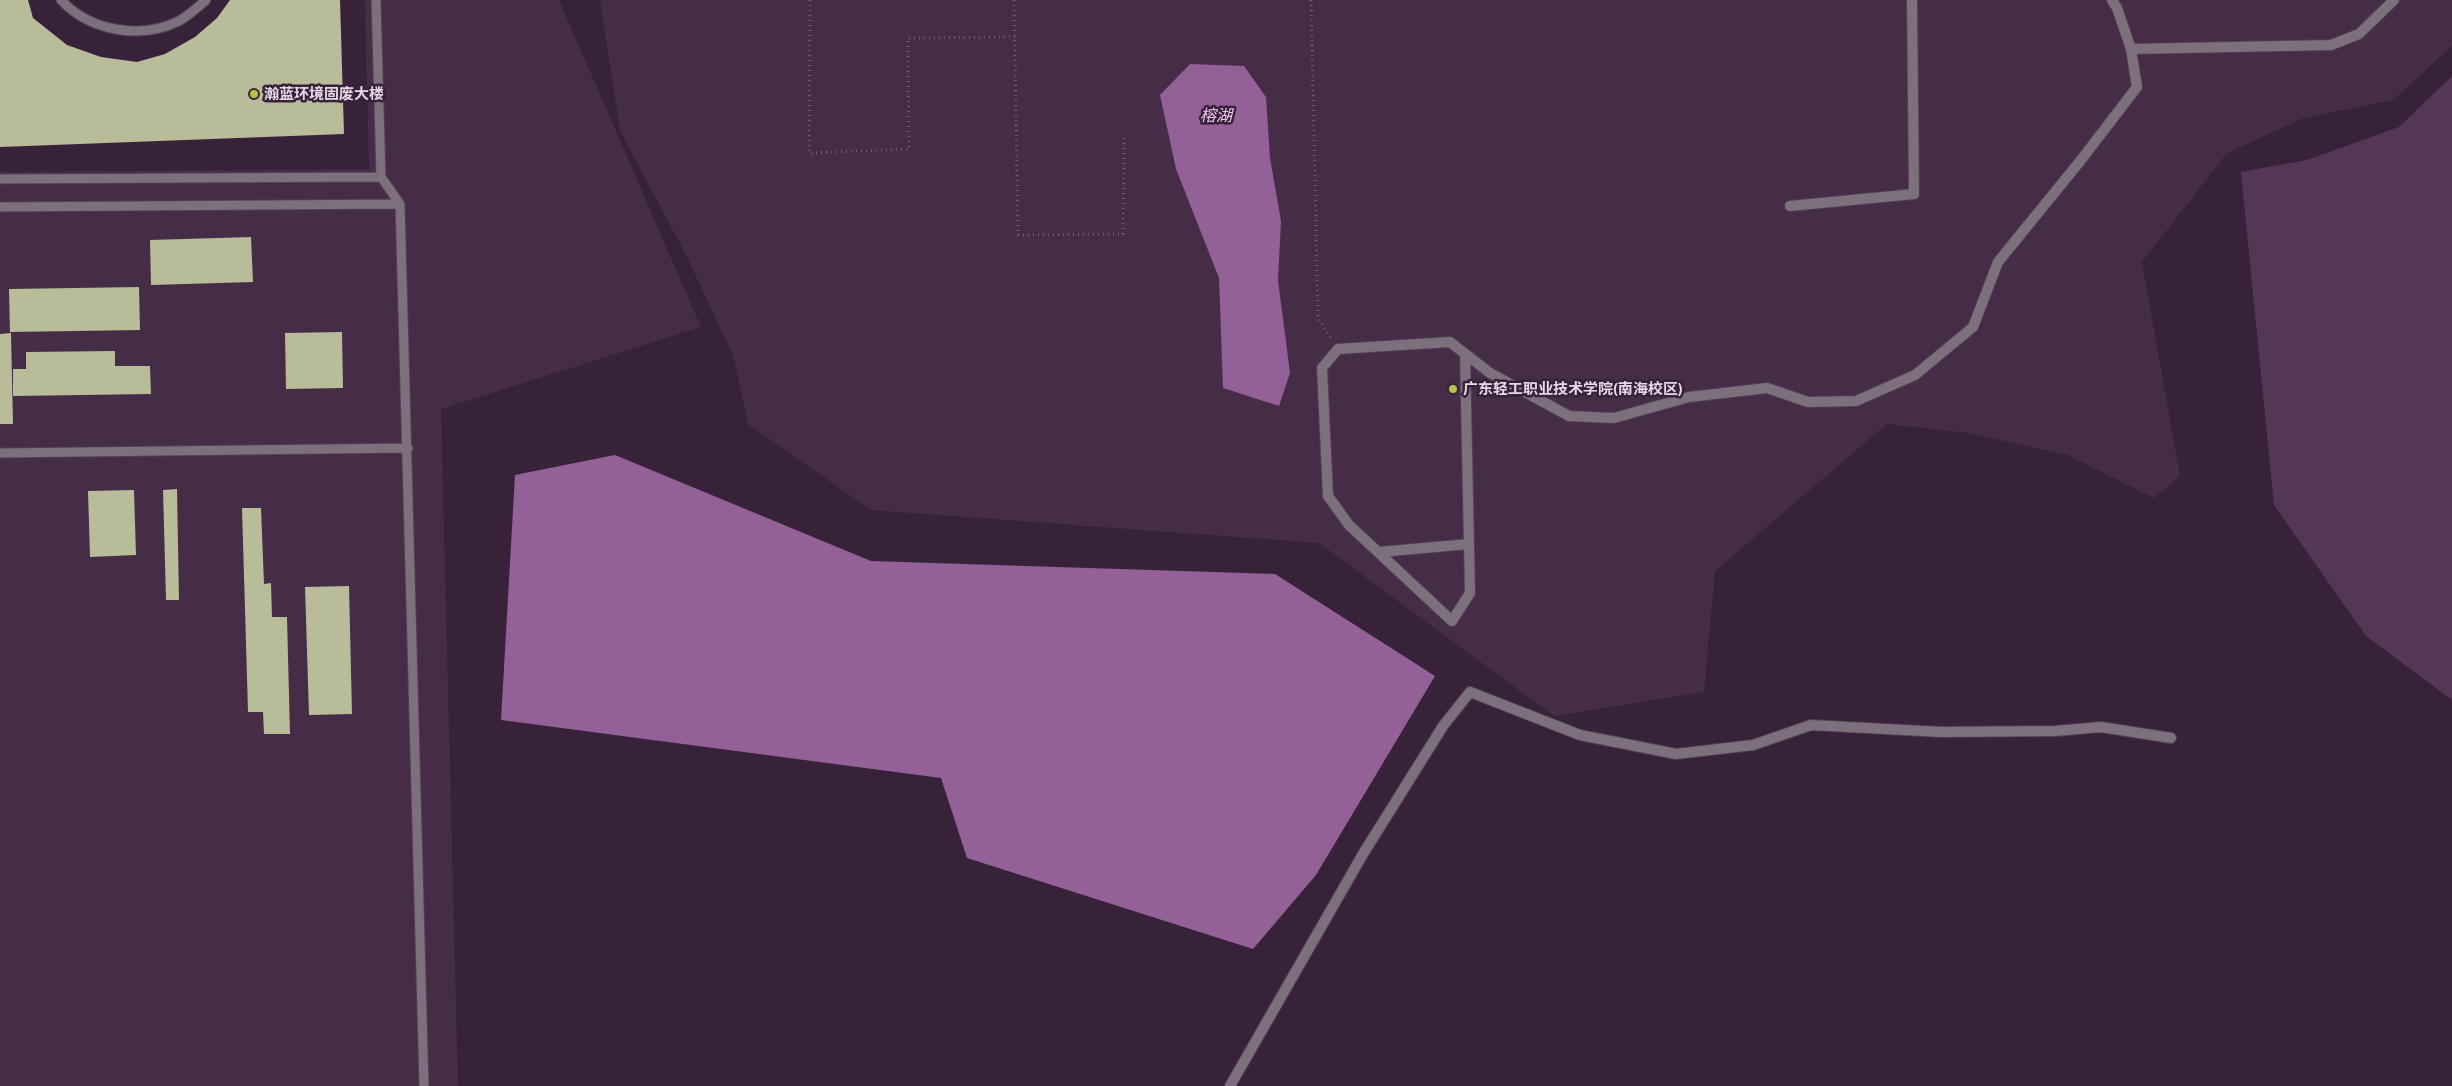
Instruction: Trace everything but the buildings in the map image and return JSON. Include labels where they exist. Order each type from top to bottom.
[{"type":"street","points":[[1790,206],[1914,194],[1912,0]]},
{"type":"street","points":[[1465,354],[1470,593],[1452,621],[1349,525],[1328,496],[1322,368],[1338,350],[1450,342],[1490,373],[1569,416],[1614,418],[1689,397],[1767,388],[1808,402],[1856,401],[1915,375],[1973,327],[1998,262],[2081,160],[2137,86],[2131,49],[2117,8],[2112,0]]},
{"type":"street","points":[[2131,49],[2331,45],[2359,34],[2394,0]]},
{"type":"street","points":[[1378,552],[1469,544]]},
{"type":"street","points":[[1230,1086],[1363,854],[1443,726],[1470,692],[1580,735],[1676,754],[1752,744],[1812,725],[1941,732],[2055,731],[2101,727],[2171,738]]},
{"type":"lane","points":[[61,0],[71,11],[95,24],[138,33],[178,21],[206,0]]},
{"type":"lane","points":[[376,0],[381,177],[400,204],[424,1086]]},
{"type":"lane","points":[[0,179],[381,177]]},
{"type":"lane","points":[[0,207],[400,204]]},
{"type":"lane","points":[[0,453],[408,448]]},
{"type":"path","points":[[810,0],[809,153],[909,149],[908,38],[1015,37]]},
{"type":"path","points":[[1014,0],[1018,235],[1123,234],[1124,135]]},
{"type":"path","points":[[1311,0],[1318,318],[1338,350]]},
{"type":"shaded area","points":[[365,0],[559,0],[701,327],[441,409],[458,1086],[0,1086],[0,172],[369,169]]},
{"type":"shaded area","name":"广东轻工职业技术学院(南海校区)","points":[[600,0],[2452,0],[2452,46],[2393,100],[2304,118],[2227,153],[2142,262],[2180,476],[2154,498],[2068,455],[1968,433],[1887,424],[1715,571],[1704,692],[1554,716],[1319,543],[871,510],[748,424],[733,355],[685,253],[620,131]]},
{"type":"shaded area","points":[[2452,76],[2452,700],[2366,636],[2274,505],[2241,172],[2307,160],[2399,127]]},
{"type":"water","name":"榕湖","points":[[1190,64],[1244,66],[1266,97],[1270,158],[1281,221],[1278,280],[1290,373],[1279,406],[1223,388],[1219,278],[1176,169],[1160,95]]},
{"type":"water","points":[[615,455],[871,561],[1275,574],[1435,676],[1316,875],[1253,949],[967,858],[941,778],[501,720],[515,475]]},
{"type":"place","name":"瀚蓝环境固废大楼","points":[[254,94]]},
{"type":"place","name":"广东轻工职业技术学院(南海校区)","points":[[1453,389]]}]
